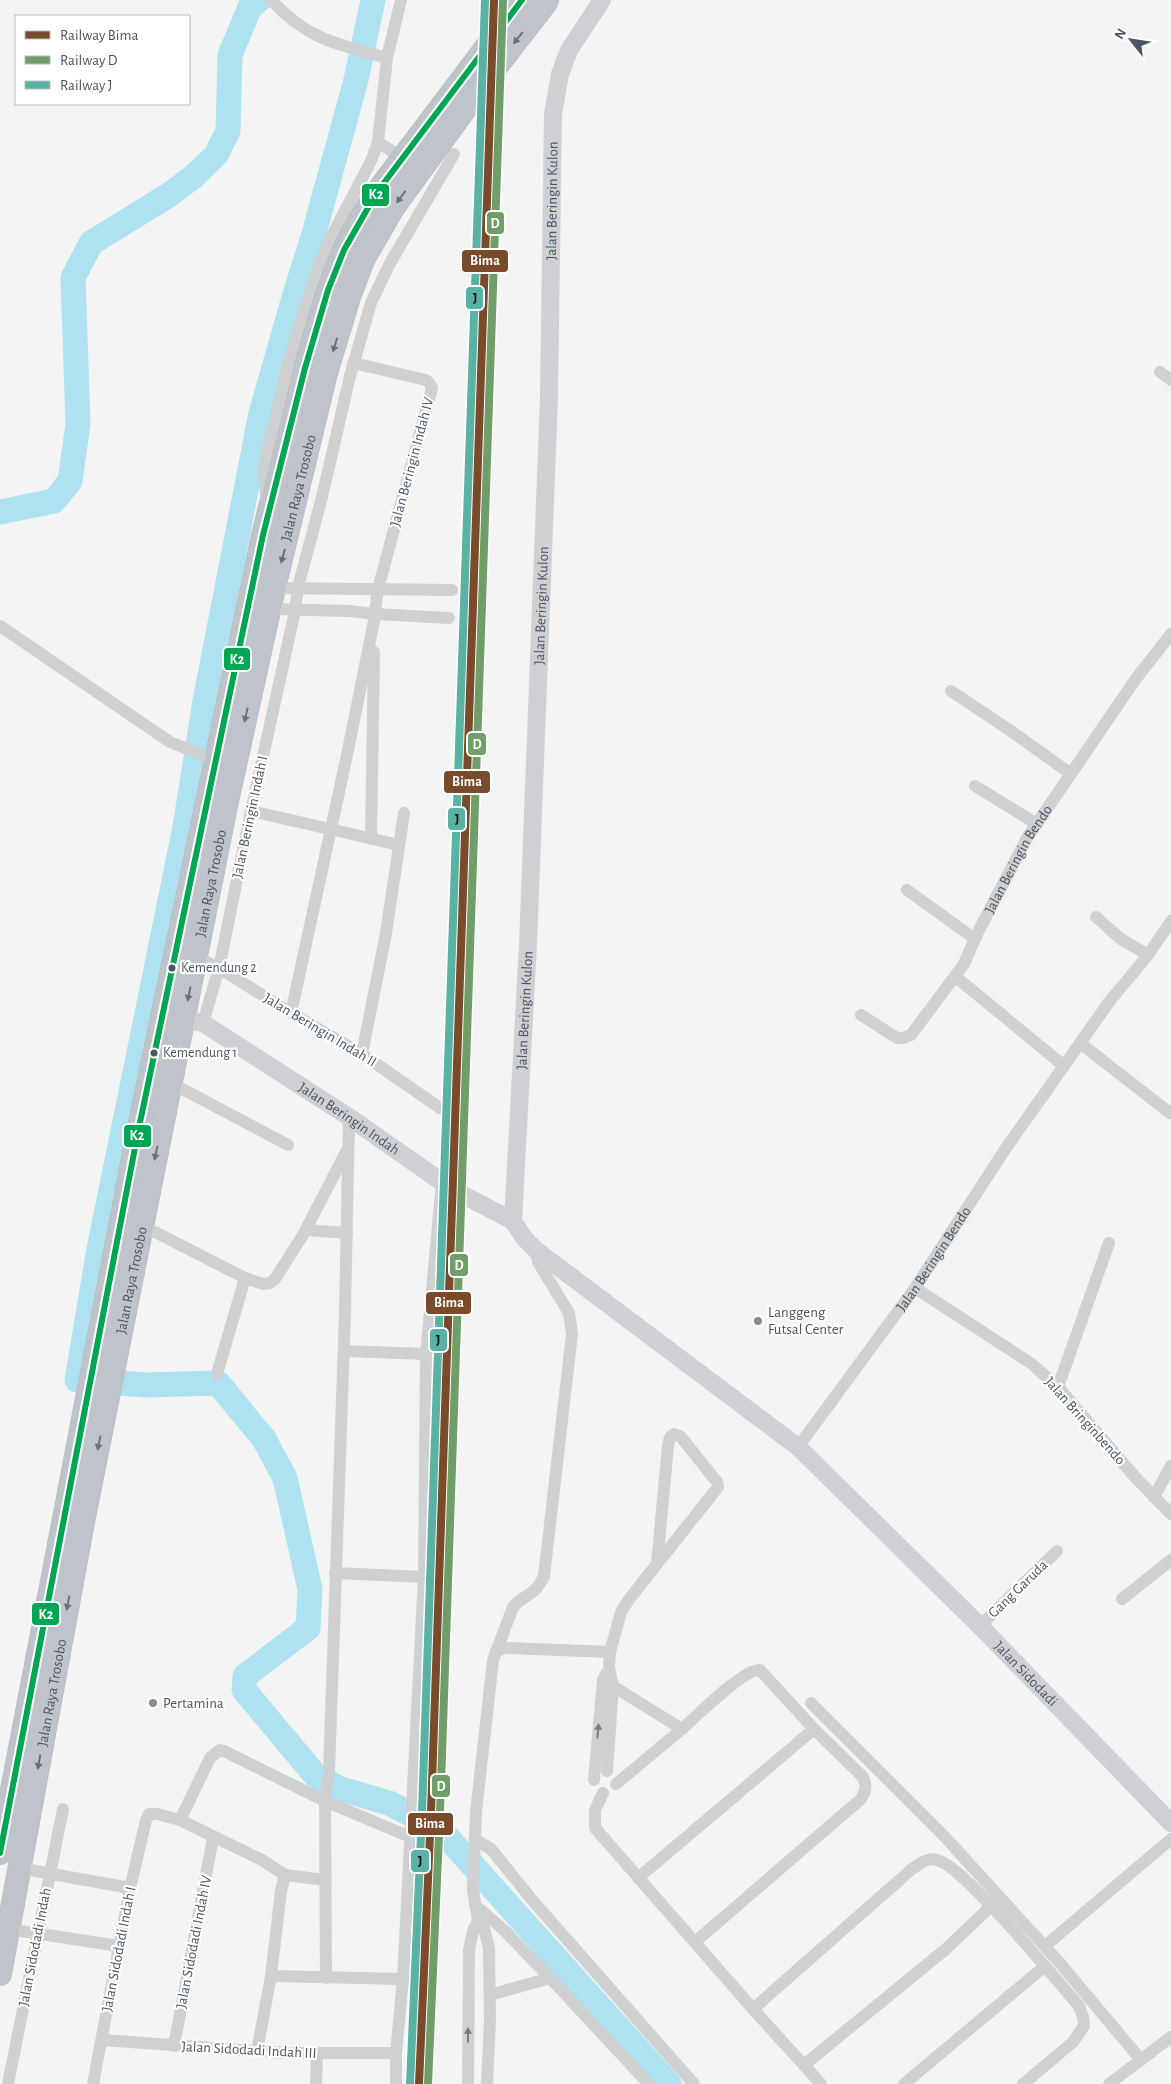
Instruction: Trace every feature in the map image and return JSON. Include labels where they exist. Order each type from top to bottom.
[{"type":"highway","name":"Jalan Raya Trosobo","points":[[0,1974],[82,1522],[137,1139],[163,1020],[204,755],[268,518],[305,368],[328,290],[344,250],[360,219],[377,192],[522,0]]},
{"type":"highway","name":"Jalan Raya Trosobo","points":[[0,1853],[101,1384],[140,1227],[171,1082],[193,1021],[196,957],[226,806],[272,598],[326,373],[349,297],[363,260],[393,208],[486,80],[548,0]]},
{"type":"street","points":[[268,518],[264,469],[289,360],[316,274],[329,241],[371,161],[378,142],[387,58],[401,0]]},
{"type":"street","name":"Jalan Beringin Kulon","points":[[513,1222],[528,954],[549,397],[553,114],[560,74],[569,50],[602,0]]},
{"type":"street","points":[[274,3],[295,23],[324,40],[387,58]]},
{"type":"street","points":[[378,142],[438,181]]},
{"type":"street","name":"Jalan Beringin Indah I","points":[[193,1021],[219,968],[295,611],[298,587],[322,497],[353,363],[374,296],[389,265],[454,154]]},
{"type":"street","name":"Jalan Beringin Indah IV","points":[[353,363],[426,380],[432,388],[378,589]]},
{"type":"street","points":[[1160,372],[1171,380]]},
{"type":"street","points":[[272,598],[298,587],[452,590]]},
{"type":"street","points":[[371,839],[375,618],[378,589]]},
{"type":"street","points":[[272,598],[295,611],[349,611],[375,618],[449,618]]},
{"type":"street","points":[[291,1013],[375,618]]},
{"type":"street","points":[[0,626],[170,742],[204,755]]},
{"type":"street","name":"Jalan Beringin Bendo","points":[[861,1015],[897,1038],[911,1035],[964,964],[975,939],[1036,824],[1134,680],[1171,634]]},
{"type":"street","points":[[951,691],[1071,774]]},
{"type":"street","points":[[975,786],[1036,824]]},
{"type":"street","points":[[251,811],[399,845]]},
{"type":"street","points":[[362,1054],[386,933],[404,813]]},
{"type":"street","points":[[907,890],[975,939]]},
{"type":"street","points":[[1096,917],[1121,939],[1148,955]]},
{"type":"street","name":"Jalan Beringin Bendo","points":[[798,1447],[915,1288],[1001,1156],[1109,1002],[1148,955],[1171,921]]},
{"type":"street","name":"Jalan Beringin Indah II","points":[[196,957],[219,968],[362,1054],[440,1108]]},
{"type":"street","points":[[956,977],[1064,1066]]},
{"type":"street","name":"Jalan Beringin Indah","points":[[193,1021],[349,1117],[442,1183],[513,1222]]},
{"type":"street","points":[[1080,1043],[1170,1113]]},
{"type":"street","points":[[171,1082],[288,1145]]},
{"type":"street","points":[[326,1978],[325,1801],[329,1772],[344,1351],[349,1117]]},
{"type":"street","points":[[140,1227],[157,1233],[245,1278],[263,1284],[270,1283],[275,1280],[306,1230],[348,1148]]},
{"type":"street","points":[[396,2084],[396,2053],[403,1979],[424,1577],[426,1354],[442,1183]]},
{"type":"street","points":[[513,1222],[537,1252],[798,1447]]},
{"type":"street","points":[[306,1230],[347,1233]]},
{"type":"street","points":[[1058,1387],[1109,1243]]},
{"type":"street","points":[[486,2084],[490,1995],[488,1938],[484,1928],[478,1921],[473,1890],[476,1812],[493,1660],[513,1607],[519,1600],[535,1592],[544,1576],[572,1334],[569,1313],[538,1262],[537,1252]]},
{"type":"street","points":[[217,1374],[245,1278]]},
{"type":"street","name":"Jalan Bringinbendo","points":[[915,1288],[1032,1364],[1058,1387],[1154,1498],[1171,1514]]},
{"type":"street","points":[[344,1351],[426,1354]]},
{"type":"street","points":[[607,1771],[610,1652],[621,1612],[718,1487],[717,1482],[682,1437],[674,1434],[670,1437],[668,1446],[657,1564]]},
{"type":"street","name":"Jalan Sidodadi","points":[[798,1447],[980,1626],[1171,1823]]},
{"type":"street","points":[[1154,1498],[1171,1466]]},
{"type":"street","name":"Gang Garuda","points":[[980,1626],[1056,1551]]},
{"type":"street","points":[[1122,1599],[1171,1560]]},
{"type":"street","points":[[335,1573],[424,1577]]},
{"type":"street","points":[[496,1651],[505,1648],[610,1652]]},
{"type":"street","points":[[608,1684],[594,1780],[596,1788],[603,1793],[611,1791],[616,1784],[740,1678],[754,1670],[760,1670],[766,1675],[814,1729],[863,1776],[866,1790],[861,1799],[695,1942]]},
{"type":"street","points":[[608,1684],[682,1729]]},
{"type":"street","points":[[811,1703],[944,1836],[1045,1946],[1141,2060]]},
{"type":"street","points":[[638,1878],[814,1729]]},
{"type":"street","points":[[326,1880],[285,1875],[262,1860],[180,1820],[210,1758],[220,1750],[224,1751],[325,1801],[410,1837]]},
{"type":"street","points":[[594,1780],[599,1773],[607,1771],[614,1776],[616,1784]]},
{"type":"street","points":[[603,1793],[595,1810],[595,1828],[752,2009],[821,2084]]},
{"type":"street","name":"Jalan Sidodadi Indah","points":[[8,2084],[63,1809]]},
{"type":"street","name":"Jalan Sidodadi Indah I","points":[[93,2084],[130,1888],[148,1815],[152,1813],[180,1820]]},
{"type":"street","name":"Jalan Sidodadi Indah IV","points":[[174,2046],[214,1838]]},
{"type":"street","points":[[1045,1946],[1171,1839]]},
{"type":"street","points":[[476,1840],[491,1849],[533,1901],[694,2084]]},
{"type":"street","points":[[752,2009],[912,1868],[924,1860],[938,1860],[955,1870],[1045,1966],[1079,2006],[1084,2026],[1073,2042],[1023,2084]]},
{"type":"street","points":[[19,1868],[130,1888]]},
{"type":"street","points":[[258,2052],[271,1976],[281,1890],[285,1875]]},
{"type":"street","points":[[475,1905],[504,1930],[649,2084]]},
{"type":"street","points":[[804,2065],[946,1949],[990,1907]]},
{"type":"street","points":[[468,2084],[469,1950],[473,1931],[478,1921]]},
{"type":"street","points":[[8,1929],[120,1946]]},
{"type":"street","points":[[904,2084],[1045,1966]]},
{"type":"street","points":[[271,1976],[403,1979]]},
{"type":"street","points":[[469,1978],[490,1976]]},
{"type":"street","points":[[490,1995],[550,1978]]},
{"type":"street","points":[[1109,2084],[1171,2037]]},
{"type":"street","name":"Jalan Sidodadi Indah III","points":[[102,2040],[258,2052],[396,2053]]},
{"type":"street","points":[[316,2084],[317,2053]]},
{"type":"waterway","points":[[0,512],[54,501],[70,481],[78,424],[73,278],[91,243],[169,195],[193,177],[216,155],[228,131],[230,55],[250,7],[259,0]]},
{"type":"waterway","points":[[373,0],[356,80],[313,237],[261,413],[205,701],[185,827],[99,1249],[77,1380],[146,1385],[218,1383],[264,1439],[285,1478],[310,1589],[308,1628],[245,1676],[244,1690],[316,1776],[341,1789],[389,1803],[440,1829],[669,2084]]},
{"type":"rail line","name":"J","points":[[410,2084],[422,1812],[485,0]]},
{"type":"rail line","name":"Bima","points":[[419,2084],[431,1812],[494,0]]},
{"type":"rail line","name":"D","points":[[428,2084],[440,1812],[503,0]]},
{"type":"transit line","name":"K2","points":[[0,1853],[138,1132],[263,535],[305,368],[328,290],[344,250],[377,192],[522,0]]},
{"type":"place","name":"Kemendung 2","points":[[172,968]]},
{"type":"place","name":"Kemendung 1","points":[[154,1053]]},
{"type":"place","name":"Langgeng Futsal Center","points":[[758,1321]]},
{"type":"place","name":"Pertamina","points":[[153,1703]]}]
